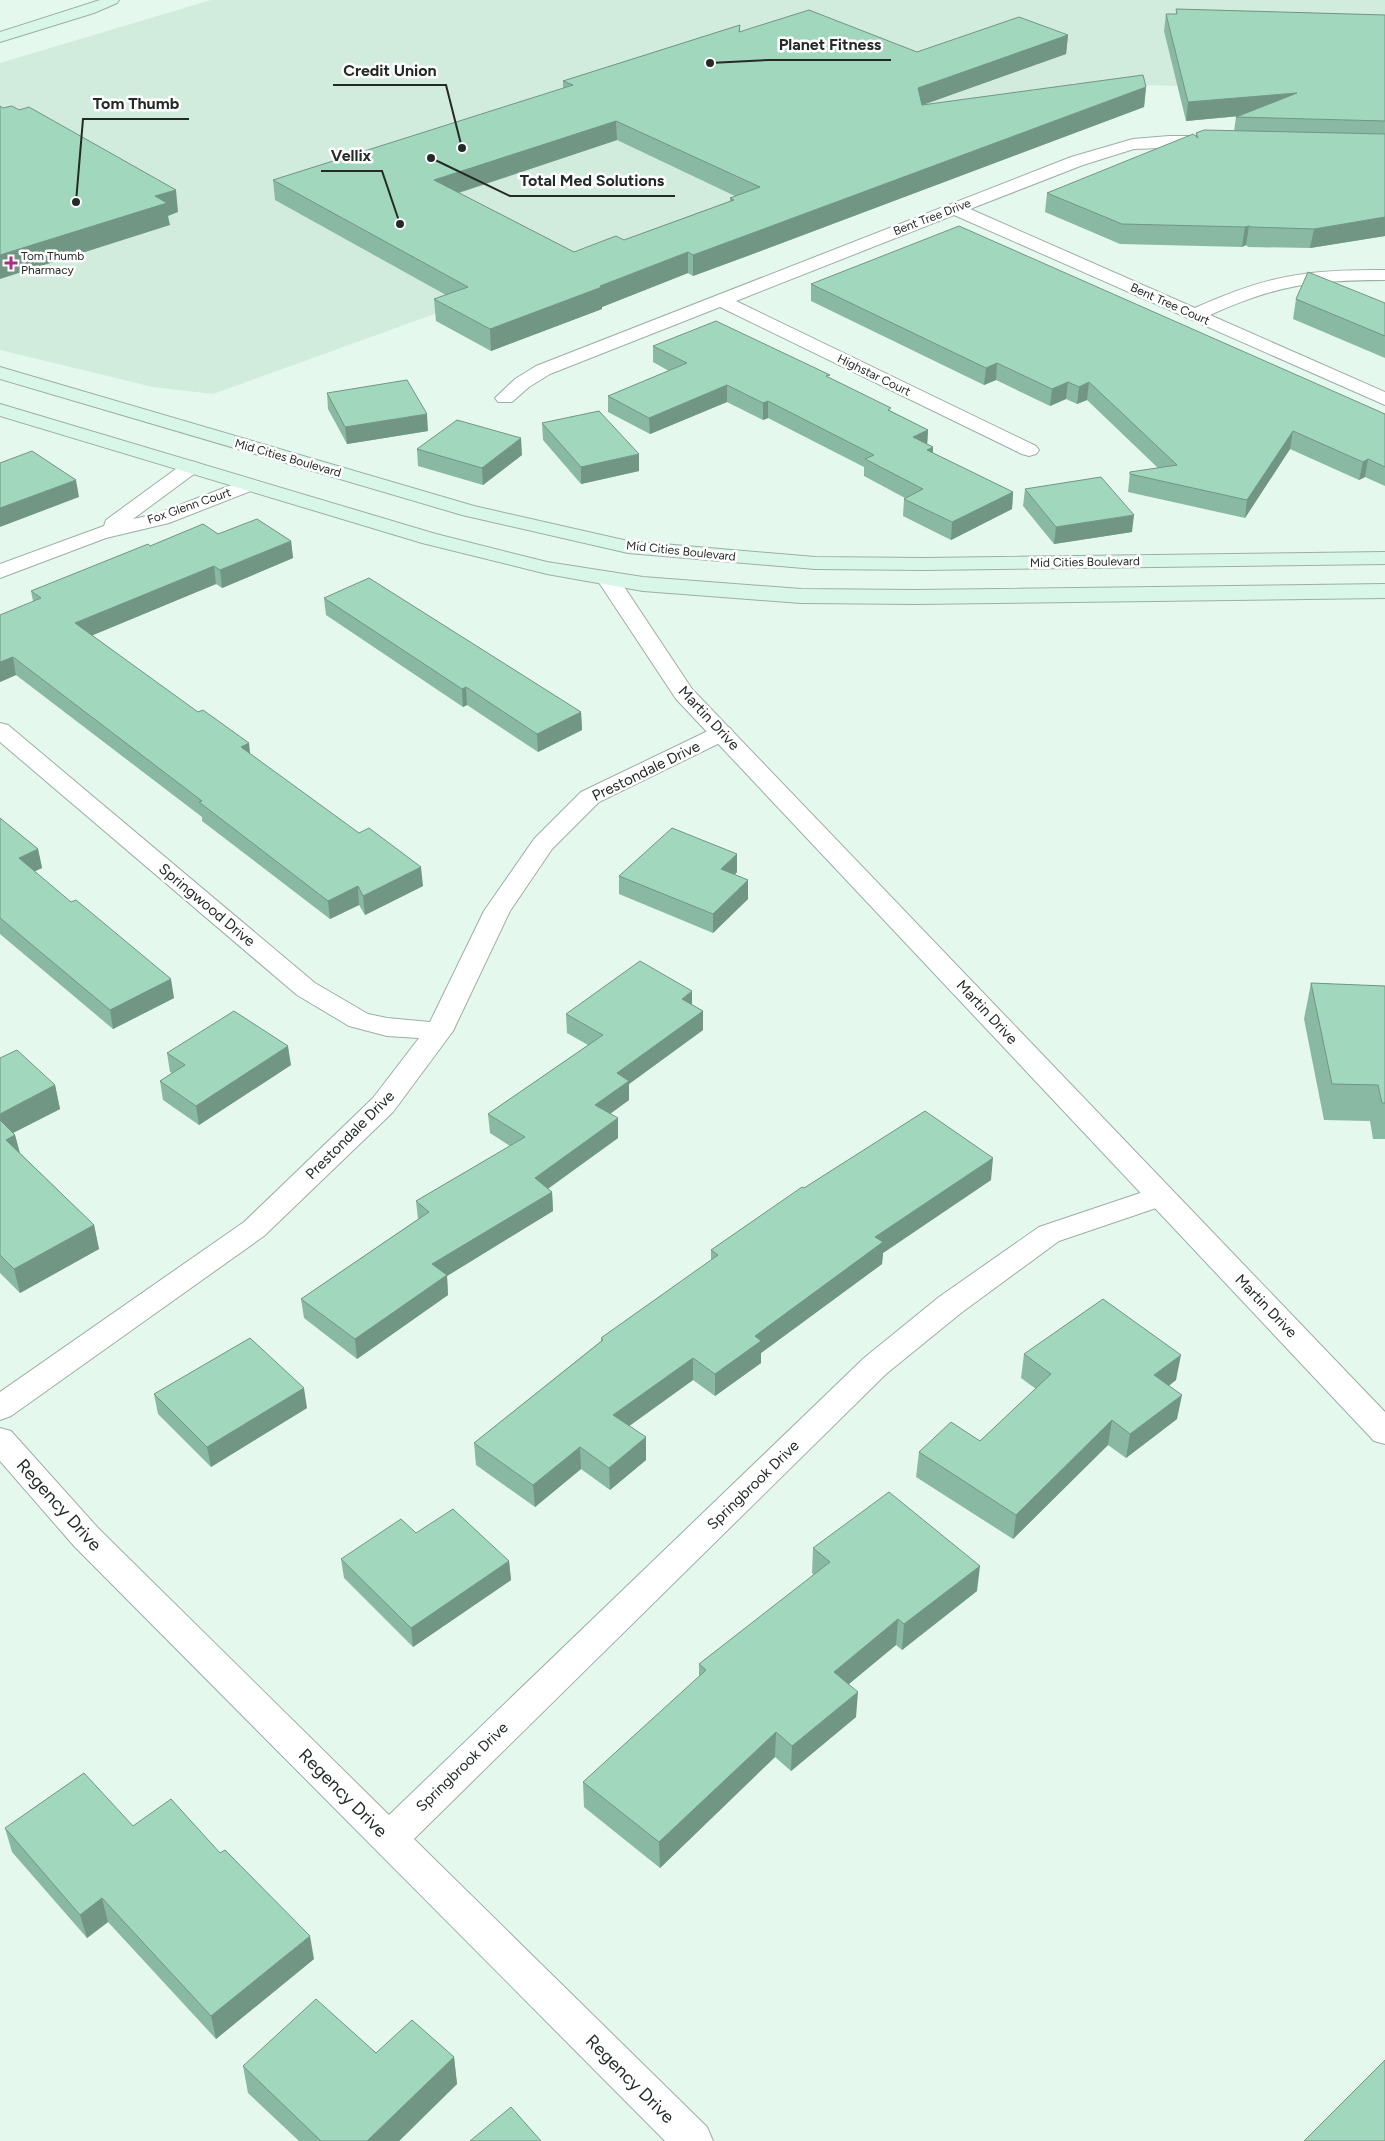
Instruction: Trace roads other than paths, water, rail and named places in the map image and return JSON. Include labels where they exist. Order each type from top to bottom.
[{"type":"main road","points":[[0,37],[89,10],[112,0]]},
{"type":"main road","name":"Mid Cities Boulevard","points":[[0,373],[469,511],[628,547],[788,561],[851,563],[1385,558]]},
{"type":"main road","points":[[0,410],[428,539],[547,568],[643,584],[801,596],[915,597],[1385,591]]},
{"type":"main road","points":[[607,578],[626,571],[673,565],[802,575],[851,563]]},
{"type":"street","name":"Bent Tree Drive","points":[[505,398],[522,383],[543,370],[1077,161],[1132,144],[1169,141],[1230,142]]},
{"type":"street","name":"Bent Tree Court","points":[[955,209],[1385,399]]},
{"type":"street","points":[[1194,314],[1262,287],[1288,280],[1315,276],[1385,275]]},
{"type":"street","name":"Highstar Court","points":[[720,300],[1029,450]]},
{"type":"street","name":"Fox Glenn Court","points":[[100,533],[141,506],[191,468]]},
{"type":"street","name":"Fox Glenn Court","points":[[0,572],[100,533],[162,519],[249,485]]},
{"type":"street","name":"Martin Drive","points":[[607,578],[684,694],[1385,1432]]},
{"type":"street","name":"Springwood Drive","points":[[0,730],[306,989],[359,1020],[387,1027],[439,1031]]},
{"type":"street","name":"Prestondale Drive","points":[[0,1408],[254,1229],[383,1105],[439,1031],[496,911],[543,844],[590,796],[722,733]]},
{"type":"street","name":"Springbrook Drive","points":[[389,1839],[875,1366],[950,1305],[1049,1234],[1161,1196]]},
{"type":"street","name":"Regency Drive","points":[[0,1440],[86,1537],[693,2141]]},
{"type":"place","name":"Planet Fitness","points":[[710,63]]},
{"type":"place","name":"Credit Union","points":[[462,148]]},
{"type":"place","name":"Total Med Solutions","points":[[431,158]]},
{"type":"place","name":"Tom Thumb","points":[[76,202]]},
{"type":"place","name":"Vellix","points":[[400,224]]},
{"type":"place","name":"Tom Thumb Pharmacy","points":[[11,263]]}]
